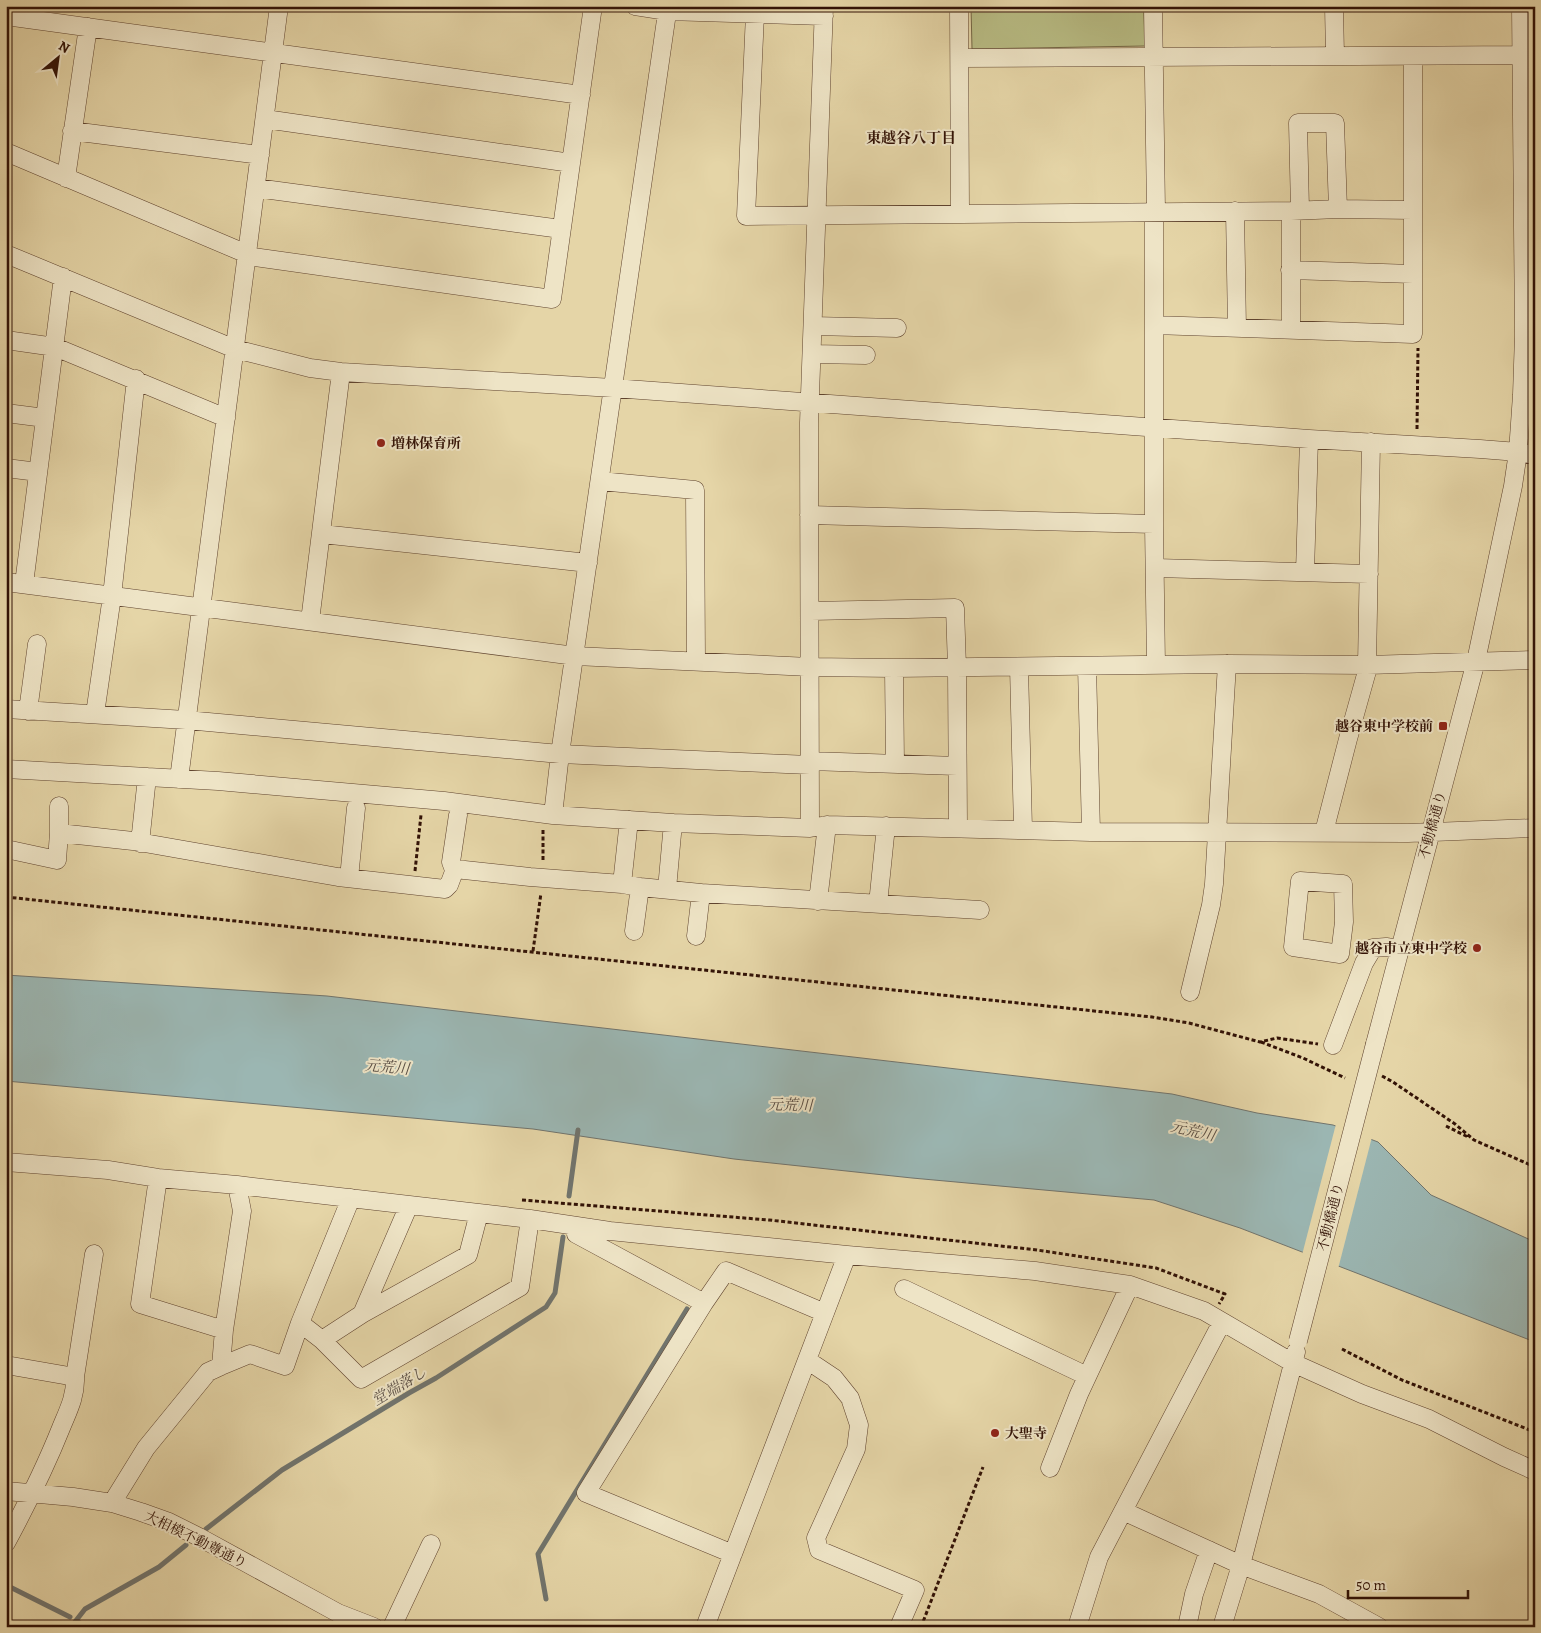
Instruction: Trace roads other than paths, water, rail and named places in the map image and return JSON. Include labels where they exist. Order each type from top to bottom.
[{"type":"street","points":[[179,779],[279,6]]},
{"type":"street","points":[[6,152],[247,255],[552,299],[593,6]]},
{"type":"street","points":[[635,6],[755,14],[824,11],[810,402],[809,515],[811,611],[810,763],[818,826],[818,901]]},
{"type":"street","points":[[959,6],[960,214]]},
{"type":"street","points":[[1153,6],[1156,665]]},
{"type":"street","points":[[1334,6],[1335,56]]},
{"type":"street","name":"不動橋通り","points":[[1222,1627],[1241,1565],[1399,949],[1476,661],[1513,486],[1526,453],[1522,396],[1528,55],[1521,6]]},
{"type":"street","points":[[553,816],[560,754],[667,8]]},
{"type":"street","points":[[755,14],[746,216],[1235,211],[1338,208],[1413,210]]},
{"type":"street","points":[[6,16],[581,95]]},
{"type":"street","points":[[66,178],[88,27]]},
{"type":"street","points":[[960,58],[1528,55]]},
{"type":"street","points":[[1154,325],[1413,334],[1413,56]]},
{"type":"street","points":[[264,119],[571,163]]},
{"type":"street","points":[[1290,330],[1290,270],[1295,210],[1298,123],[1335,123],[1338,208]]},
{"type":"street","points":[[72,131],[260,155]]},
{"type":"street","points":[[256,188],[561,229]]},
{"type":"street","points":[[1235,211],[1237,328]]},
{"type":"street","points":[[6,254],[235,348],[310,368],[341,372],[613,388],[1308,439],[1526,453]]},
{"type":"street","points":[[1290,270],[1413,274]]},
{"type":"street","points":[[24,584],[56,347],[63,277]]},
{"type":"street","points":[[813,326],[897,328]]},
{"type":"street","points":[[6,340],[56,347],[226,418]]},
{"type":"street","points":[[812,354],[866,355]]},
{"type":"street","points":[[310,621],[341,372]]},
{"type":"street","points":[[95,714],[112,596],[136,379]]},
{"type":"street","points":[[6,413],[46,418]]},
{"type":"street","points":[[1305,572],[1308,439]]},
{"type":"street","points":[[1324,832],[1368,665],[1371,442]]},
{"type":"street","points":[[6,468],[38,472]]},
{"type":"street","points":[[600,481],[695,490],[696,661]]},
{"type":"street","points":[[809,515],[1154,524]]},
{"type":"street","points":[[322,534],[588,563]]},
{"type":"street","points":[[1156,568],[1369,574]]},
{"type":"street","points":[[6,582],[575,656],[810,667],[894,668],[1227,664],[1368,665],[1535,660]]},
{"type":"street","points":[[811,611],[955,608],[958,828]]},
{"type":"street","points":[[28,711],[37,644]]},
{"type":"street","points":[[1190,992],[1211,905],[1218,832],[1227,664]]},
{"type":"street","points":[[1087,666],[1091,832]]},
{"type":"street","points":[[1019,667],[1023,829]]},
{"type":"street","points":[[894,668],[895,764]]},
{"type":"street","points":[[6,709],[186,720],[560,754],[957,766]]},
{"type":"street","points":[[6,769],[218,781],[444,801],[553,816],[673,823],[886,826],[1091,832],[1408,833],[1535,828]]},
{"type":"street","points":[[140,843],[148,777]]},
{"type":"street","points":[[6,849],[57,860],[59,806]]},
{"type":"street","points":[[349,878],[356,808]]},
{"type":"street","points":[[59,833],[140,843],[349,878],[445,889],[449,885],[454,870],[451,862],[458,815]]},
{"type":"street","points":[[622,884],[629,820]]},
{"type":"street","points":[[667,888],[673,823]]},
{"type":"street","points":[[878,904],[886,826]]},
{"type":"street","points":[[454,870],[455,868],[530,877],[667,888],[701,893],[980,910]]},
{"type":"street","points":[[1342,954],[1344,922],[1343,884],[1300,881],[1293,947],[1342,954],[1364,963]]},
{"type":"street","points":[[634,931],[640,887]]},
{"type":"street","points":[[696,936],[701,893]]},
{"type":"street","points":[[1332,1046],[1364,963],[1373,948],[1399,949]]},
{"type":"street","points":[[6,1162],[108,1170],[158,1178],[237,1185],[530,1219],[610,1231],[847,1255],[1035,1271],[1130,1285],[1204,1311],[1293,1363],[1362,1394],[1429,1419],[1535,1471]]},
{"type":"street","points":[[158,1178],[140,1304],[224,1330]]},
{"type":"street","points":[[221,1366],[224,1330],[242,1211],[237,1185]]},
{"type":"street","points":[[242,1211],[257,1188]]},
{"type":"street","points":[[112,1503],[146,1448],[208,1372],[250,1354],[286,1366],[300,1323],[351,1198]]},
{"type":"street","points":[[362,1314],[409,1205]]},
{"type":"street","points":[[322,1340],[362,1314],[468,1255],[479,1213]]},
{"type":"street","points":[[300,1323],[322,1340],[361,1379],[520,1287],[530,1219]]},
{"type":"street","points":[[575,1226],[576,1234],[704,1303]]},
{"type":"street","points":[[6,1543],[52,1450],[76,1390],[75,1377],[94,1254]]},
{"type":"street","points":[[705,1627],[847,1255]]},
{"type":"street","points":[[733,1554],[586,1493],[704,1303],[726,1271],[825,1313]]},
{"type":"street","points":[[1050,1468],[1087,1376],[1130,1285]]},
{"type":"street","points":[[904,1289],[1087,1376]]},
{"type":"street","points":[[1077,1627],[1099,1557],[1222,1322]]},
{"type":"street","points":[[807,1360],[834,1378],[850,1398],[859,1425],[856,1450],[816,1538],[819,1550],[915,1590],[899,1627]]},
{"type":"street","points":[[6,1365],[75,1377]]},
{"type":"street","name":"大相模不動尊通り","points":[[6,1491],[112,1503],[140,1512],[192,1534],[338,1612],[374,1627]]},
{"type":"street","points":[[1123,1511],[1241,1565],[1319,1594],[1379,1627]]},
{"type":"street","points":[[392,1627],[431,1544]]},
{"type":"street","points":[[1186,1627],[1194,1594],[1209,1550]]},
{"type":"water","name":"元荒川","points":[[6,975],[327,996],[1172,1094],[1257,1113],[1333,1125],[1378,1142],[1431,1195],[1535,1242],[1535,1342],[1240,1228],[1154,1200],[912,1178],[734,1159],[533,1129],[6,1081]]},
{"type":"waterway","name":"堂端落し","points":[[569,1196],[578,1130]]},
{"type":"waterway","name":"堂端落し","points":[[206,1529],[282,1470],[436,1378],[546,1307],[555,1293],[563,1237]]},
{"type":"waterway","points":[[546,1599],[538,1554],[687,1309]]},
{"type":"waterway","name":"堂端落し","points":[[71,1627],[85,1609],[159,1567],[186,1545]]},
{"type":"waterway","points":[[6,1585],[70,1617]]},
{"type":"waterway","points":[[80,1623],[86,1627]]},
{"type":"place","name":"増林保育所","points":[[381,443]]},
{"type":"place","name":"越谷東中学校前","points":[[1443,726]]},
{"type":"place","name":"越谷市立東中学校","points":[[1477,948]]},
{"type":"place","name":"大聖寺","points":[[995,1433]]},
{"type":"district","name":"東越谷八丁目","points":[[911,138]]}]
